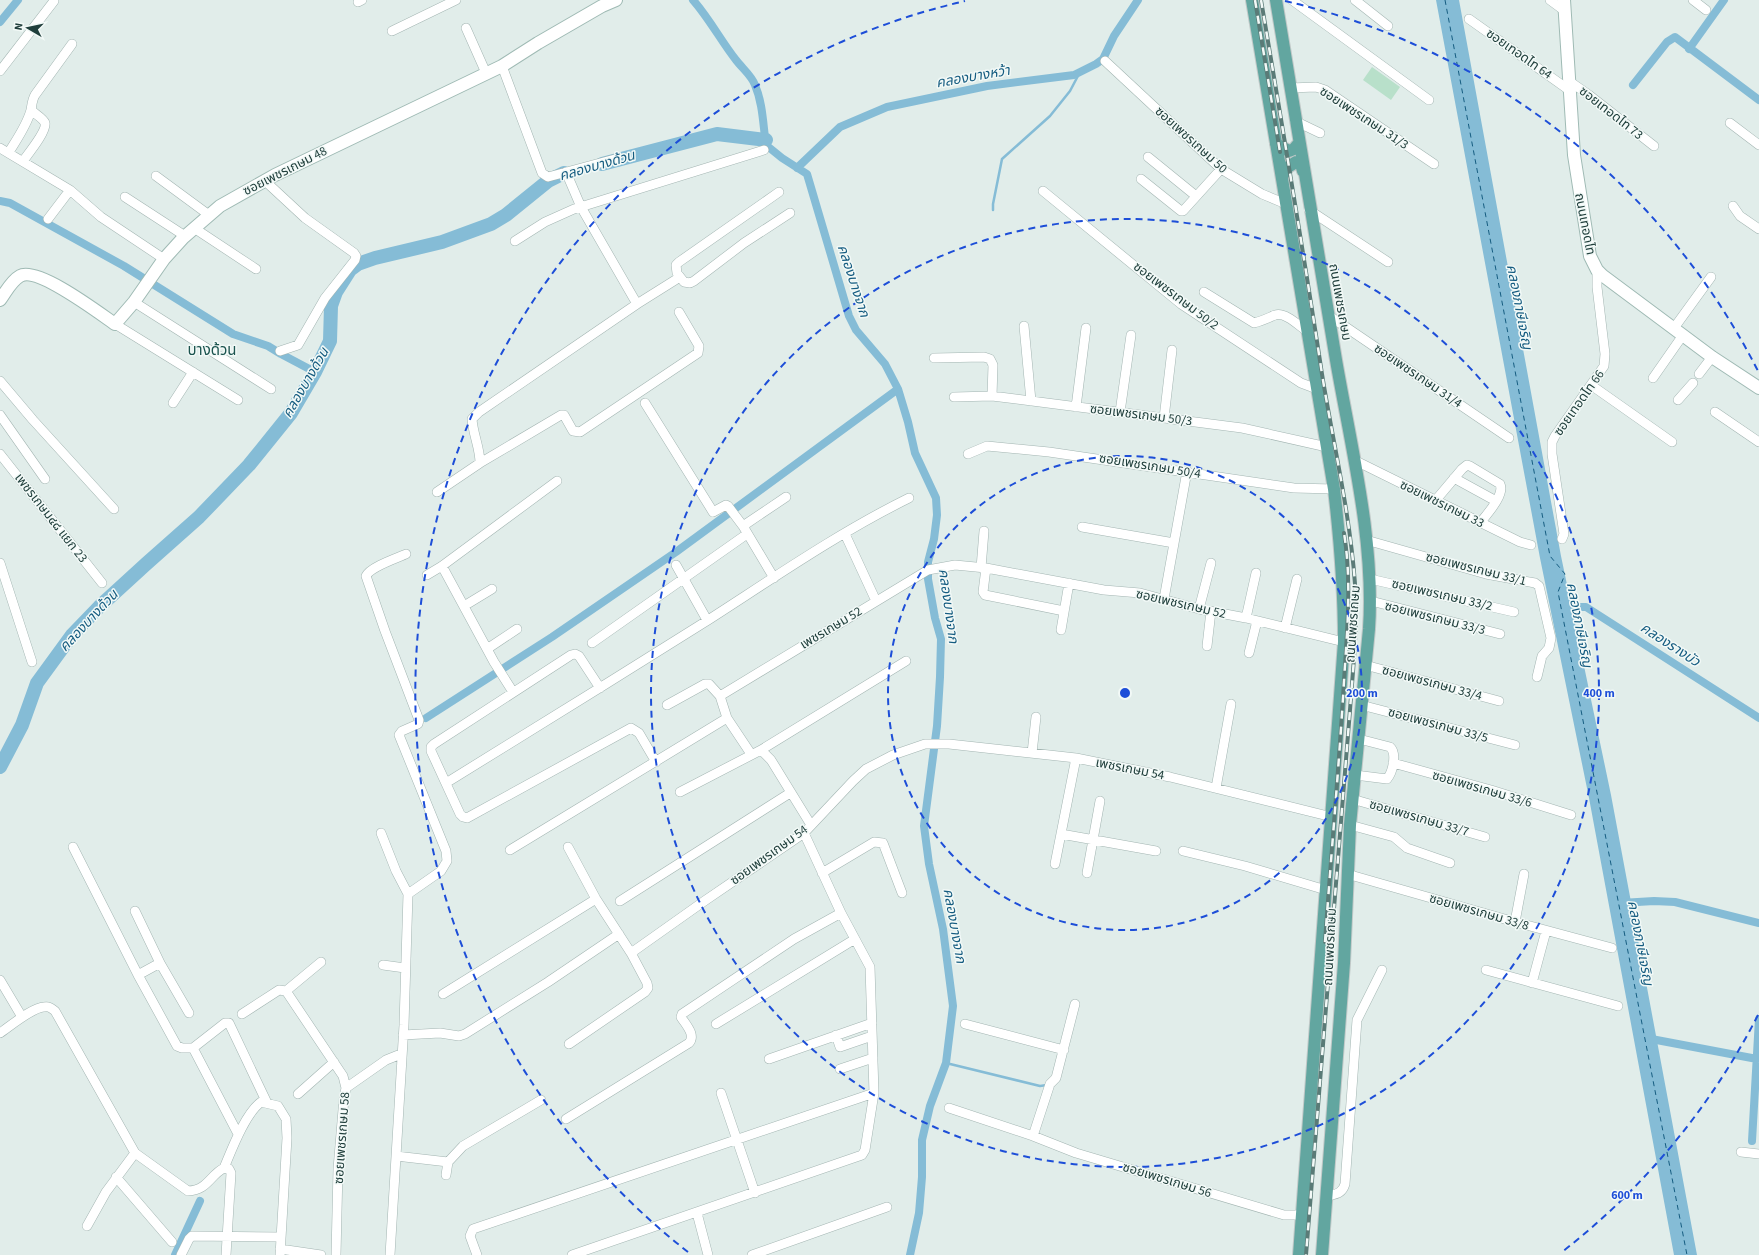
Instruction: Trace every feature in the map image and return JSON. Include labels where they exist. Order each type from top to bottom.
[{"type":"main road","name":"ถนนเพชรเกษม","points":[[1252,0],[1334,489],[1342,574],[1344,642],[1299,1255]]},
{"type":"main road","name":"ถนนเพชรเกษม","points":[[1276,0],[1309,210],[1354,460],[1366,540],[1371,601],[1350,825],[1344,963],[1322,1255]]},
{"type":"main road","points":[[1276,144],[1289,151],[1294,149],[1299,143]]},
{"type":"main road","points":[[1282,176],[1288,166],[1296,162],[1302,166],[1303,171]]},
{"type":"street","points":[[392,31],[446,2],[456,0]]},
{"type":"street","name":"ซอยเพชรเกษม 48","points":[[115,324],[134,302],[164,259],[190,232],[220,206],[264,180],[502,66],[538,43],[602,6],[616,0]]},
{"type":"street","points":[[1292,0],[1428,100]]},
{"type":"street","points":[[1355,0],[1388,26]]},
{"type":"street","points":[[1550,0],[1564,5]]},
{"type":"street","points":[[1693,0],[1706,10]]},
{"type":"street","points":[[0,71],[54,1]]},
{"type":"street","name":"ถนนเทอดไท","points":[[1564,5],[1574,155],[1582,215],[1590,256],[1597,270],[1712,357],[1759,388]]},
{"type":"street","name":"ซอยเทอดไท 64","points":[[1469,19],[1569,85]]},
{"type":"street","points":[[466,28],[486,73]]},
{"type":"street","points":[[0,159],[5,150],[18,137],[31,110],[35,95],[72,44]]},
{"type":"street","name":"ซอยเพชรเกษม 50","points":[[1105,62],[1221,169],[1262,194],[1286,204]]},
{"type":"street","points":[[502,66],[542,173],[548,177],[568,177],[615,159]]},
{"type":"street","name":"ซอยเทอดไท 73","points":[[1569,85],[1589,95],[1654,146]]},
{"type":"street","name":"ซอยเพชรเกษม 31/3","points":[[1290,88],[1316,87],[1325,90],[1434,164]]},
{"type":"street","points":[[23,161],[43,132],[45,126],[44,121],[31,110]]},
{"type":"street","points":[[1295,121],[1320,133]]},
{"type":"street","points":[[1730,123],[1759,145]]},
{"type":"street","points":[[5,150],[70,190],[101,217],[164,259]]},
{"type":"street","points":[[515,241],[545,222],[581,207],[686,176],[764,150]]},
{"type":"street","points":[[1148,157],[1196,196]]},
{"type":"street","points":[[1141,179],[1181,212],[1221,169]]},
{"type":"street","points":[[156,176],[209,215]]},
{"type":"street","points":[[568,177],[581,207],[637,304]]},
{"type":"street","points":[[264,180],[305,218],[354,253],[356,256],[355,260],[317,310],[298,345],[280,351]]},
{"type":"street","points":[[48,219],[70,190]]},
{"type":"street","name":"ซอยเพชรเกษม 50/2","points":[[1043,191],[1181,304],[1301,383],[1317,389]]},
{"type":"street","points":[[779,192],[679,262],[676,270],[687,284],[694,281],[744,243],[790,213]]},
{"type":"street","points":[[125,196],[256,268]]},
{"type":"street","points":[[1733,206],[1740,216],[1759,229]]},
{"type":"street","points":[[1309,210],[1388,262]]},
{"type":"street","name":"ซอยเทอดไท 66","points":[[1563,537],[1552,454],[1552,442],[1591,385],[1602,372],[1605,361],[1597,287],[1597,270]]},
{"type":"street","points":[[0,300],[13,282],[20,276],[33,274],[58,286],[115,324],[238,400]]},
{"type":"street","points":[[480,463],[480,454],[472,426],[472,419],[479,412],[637,304],[680,277]]},
{"type":"street","points":[[1653,378],[1711,277]]},
{"type":"street","points":[[1204,292],[1254,322],[1282,314],[1308,332]]},
{"type":"street","points":[[134,302],[271,389]]},
{"type":"street","points":[[437,492],[480,463],[561,415],[564,415],[573,431],[580,432],[698,353],[699,346],[679,312]]},
{"type":"street","name":"ซอยเพชรเกษม 31/4","points":[[1328,315],[1509,438]]},
{"type":"street","points":[[1024,326],[1031,401]]},
{"type":"street","points":[[1076,407],[1086,328]]},
{"type":"street","points":[[1120,412],[1131,335]]},
{"type":"street","points":[[1164,418],[1172,350]]},
{"type":"street","points":[[934,358],[984,357],[990,359],[993,366],[992,396]]},
{"type":"street","points":[[1699,374],[1712,357]]},
{"type":"street","points":[[173,403],[193,372]]},
{"type":"street","points":[[0,382],[114,509]]},
{"type":"street","points":[[1678,400],[1692,383]]},
{"type":"street","points":[[1591,385],[1672,442]]},
{"type":"street","name":"ซอยเพชรเกษม 50/3","points":[[954,397],[992,396],[1242,428],[1327,447]]},
{"type":"street","points":[[645,403],[713,512],[727,505],[733,511],[774,578]]},
{"type":"street","points":[[1715,412],[1759,442]]},
{"type":"street","points":[[0,415],[45,479]]},
{"type":"street","name":"ซอยเพชรเกษม 50/4","points":[[968,454],[987,446],[1049,452],[1187,471],[1294,488],[1334,489]]},
{"type":"street","name":"เพชรเกษม๔๘ แยก 23","points":[[0,454],[102,583]]},
{"type":"street","name":"ซอยเพชรเกษม 33","points":[[1354,460],[1480,523],[1520,542],[1530,545]]},
{"type":"street","points":[[1435,501],[1464,466],[1470,466],[1500,484],[1502,491],[1480,523]]},
{"type":"street","points":[[1164,599],[1187,471]]},
{"type":"street","points":[[1454,478],[1496,500]]},
{"type":"street","points":[[427,575],[442,566],[557,481]]},
{"type":"street","points":[[592,643],[684,580],[786,497]]},
{"type":"street","points":[[446,783],[877,514],[910,498]]},
{"type":"street","points":[[1082,527],[1174,543]]},
{"type":"street","points":[[984,531],[983,592],[985,595],[1064,611]]},
{"type":"street","points":[[845,534],[876,601]]},
{"type":"street","name":"ซอยเพชรเกษม 33/1","points":[[1366,540],[1486,574],[1535,583],[1539,586],[1551,638],[1549,648],[1542,656],[1537,678]]},
{"type":"street","points":[[406,554],[371,571],[366,576],[418,720],[418,724],[402,731],[399,735],[446,851],[447,861],[441,871],[408,894]]},
{"type":"street","points":[[0,563],[32,662]]},
{"type":"street","points":[[1199,609],[1211,563]]},
{"type":"street","name":"ซอยเพชรเกษม 52","points":[[945,566],[955,565],[984,568],[1104,590],[1140,593],[1199,609],[1246,618],[1344,642]]},
{"type":"street","points":[[442,566],[494,662],[513,692]]},
{"type":"street","points":[[676,566],[707,620]]},
{"type":"street","name":"เพชรเกษม 52","points":[[720,696],[920,574],[928,570],[945,566]]},
{"type":"street","points":[[1246,618],[1256,573]]},
{"type":"street","points":[[1285,628],[1297,579]]},
{"type":"street","name":"ซอยเพชรเกษม 33/2","points":[[1370,579],[1514,612]]},
{"type":"street","points":[[1061,630],[1069,584]]},
{"type":"street","points":[[464,606],[492,589]]},
{"type":"street","name":"ซอยเพชรเกษม 33/3","points":[[1371,601],[1500,634]]},
{"type":"street","points":[[1207,646],[1211,611]]},
{"type":"street","points":[[1249,653],[1257,621]]},
{"type":"street","points":[[487,648],[517,629]]},
{"type":"street","points":[[600,688],[579,656],[575,654],[513,692],[432,747],[432,751],[460,814],[467,818],[631,728],[639,733],[656,762]]},
{"type":"street","points":[[680,792],[761,750],[906,661]]},
{"type":"street","name":"ซอยเพชรเกษม 33/4","points":[[1365,665],[1499,701]]},
{"type":"street","points":[[667,705],[705,684],[710,684],[720,696],[727,718],[751,754]]},
{"type":"street","points":[[1216,788],[1231,704]]},
{"type":"street","name":"ซอยเพชรเกษม 33/5","points":[[1362,705],[1516,745]]},
{"type":"street","points":[[1032,753],[1036,717]]},
{"type":"street","points":[[510,850],[727,718]]},
{"type":"street","points":[[1355,775],[1387,779],[1390,776],[1393,764],[1394,752],[1390,747],[1359,739]]},
{"type":"street","name":"เพชรเกษม 54","points":[[925,744],[949,744],[1076,758],[1170,777],[1332,817]]},
{"type":"street","name":"ซอยเพชรเกษม 54","points":[[631,953],[804,833],[866,769],[893,754],[925,744]]},
{"type":"street","points":[[761,750],[771,760],[811,825]]},
{"type":"street","points":[[1055,864],[1076,758]]},
{"type":"street","name":"ซอยเพชรเกษม 33/6","points":[[1393,764],[1491,790],[1571,815]]},
{"type":"street","points":[[620,901],[790,793]]},
{"type":"street","name":"ซอยเพชรเกษม 33/7","points":[[1352,799],[1485,837]]},
{"type":"street","points":[[1087,873],[1100,801]]},
{"type":"street","points":[[1350,825],[1394,837],[1407,848],[1450,863]]},
{"type":"street","points":[[381,833],[396,871],[408,894],[403,1035],[390,1255]]},
{"type":"street","points":[[572,1255],[862,1155],[865,1150],[874,1093],[870,967],[841,913],[804,833]]},
{"type":"street","points":[[1061,834],[1156,851]]},
{"type":"street","points":[[822,873],[878,841],[882,843],[902,893]]},
{"type":"street","points":[[73,847],[138,976],[177,1046],[182,1048],[193,1048],[224,1023],[229,1023],[267,1103]]},
{"type":"street","points":[[568,847],[596,898],[631,953],[647,982],[648,988],[645,992],[569,1044]]},
{"type":"street","points":[[1184,851],[1245,866],[1326,890]]},
{"type":"street","name":"ซอยเพชรเกษม 33/8","points":[[1347,874],[1546,931],[1612,948]]},
{"type":"street","points":[[1515,922],[1524,874]]},
{"type":"street","points":[[443,994],[596,898]]},
{"type":"street","points":[[135,911],[160,963],[189,1013]]},
{"type":"street","points":[[566,1119],[689,1044],[692,1040],[692,1034],[681,1017],[682,1014],[794,939],[841,913]]},
{"type":"street","points":[[1532,983],[1546,931]]},
{"type":"street","points":[[403,1035],[440,1033],[459,1036],[465,1034],[548,982],[619,934]]},
{"type":"street","points":[[716,1024],[855,939]]},
{"type":"street","points":[[242,1014],[279,990],[286,991],[321,962]]},
{"type":"street","points":[[138,976],[160,963]]},
{"type":"street","points":[[383,965],[405,968]]},
{"type":"street","points":[[1327,1196],[1343,1191],[1345,1184],[1358,1020],[1382,970]]},
{"type":"street","points":[[1486,970],[1618,1006]]},
{"type":"street","points":[[0,980],[22,1017]]},
{"type":"street","name":"ซอยเพชรเกษม 58","points":[[286,991],[343,1076],[346,1088],[338,1168],[336,1255]]},
{"type":"street","points":[[1033,1136],[1050,1085],[1056,1078],[1075,1004]]},
{"type":"street","points":[[0,1033],[22,1017],[42,1006],[50,1007],[55,1011],[135,1153],[188,1191],[195,1190],[209,1182],[220,1170],[224,1168],[238,1134],[256,1105],[261,1102],[278,1106],[286,1119],[287,1138],[280,1252],[321,1255]]},
{"type":"street","points":[[769,1059],[872,1023]]},
{"type":"street","points":[[965,1024],[1063,1050]]},
{"type":"street","points":[[836,1035],[836,1049],[872,1036]]},
{"type":"street","points":[[193,1048],[238,1134]]},
{"type":"street","points":[[346,1088],[386,1060],[401,1054]]},
{"type":"street","points":[[840,1069],[873,1058]]},
{"type":"street","points":[[298,1094],[334,1062]]},
{"type":"street","points":[[721,1093],[755,1193]]},
{"type":"street","points":[[477,1255],[470,1236],[473,1229],[874,1093]]},
{"type":"street","points":[[446,1175],[448,1162],[463,1146],[541,1100]]},
{"type":"street","name":"ซอยเพชรเกษม 56","points":[[949,1108],[1033,1136],[1076,1153],[1276,1212],[1303,1216]]},
{"type":"street","points":[[1741,1152],[1759,1154]]},
{"type":"street","points":[[87,1226],[106,1192],[135,1153]]},
{"type":"street","points":[[396,1156],[448,1162]]},
{"type":"street","points":[[224,1168],[229,1169],[231,1173],[226,1255]]},
{"type":"street","points":[[116,1177],[172,1242]]},
{"type":"street","points":[[752,1255],[887,1207]]},
{"type":"street","points":[[697,1213],[708,1255]]},
{"type":"street","points":[[182,1255],[189,1238],[192,1236],[281,1237]]},
{"type":"green space","points":[[1372,67],[1400,87],[1391,100],[1363,80]]},
{"type":"water","points":[[1436,0],[1459,0],[1561,556],[1611,795],[1697,1255],[1674,1255],[1589,798],[1540,558]]},
{"type":"waterway","points":[[0,22],[18,0]]},
{"type":"waterway","name":"คลองบางจาก","points":[[693,0],[738,63],[754,82],[761,107],[766,145],[782,158],[807,174],[849,316],[856,330],[885,364],[898,389],[915,453],[936,498],[937,515],[934,539],[928,562],[928,579],[935,618],[941,639],[940,677],[937,726],[924,826],[929,864],[943,929],[953,1006],[946,1063],[930,1106],[922,1140],[922,1177],[919,1213],[910,1255]]},
{"type":"waterway","name":"คลองบางหว้า","points":[[797,168],[840,127],[887,107],[987,86],[1074,75],[1103,59],[1114,36],[1138,0]]},
{"type":"waterway","points":[[1689,49],[1724,0]]},
{"type":"waterway","points":[[1633,85],[1667,42],[1675,37],[1759,100]]},
{"type":"waterway","points":[[993,210],[1002,159],[1050,116],[1070,91],[1080,72]]},
{"type":"waterway","name":"คลองบางด้วน","points":[[602,164],[717,134],[766,140]]},
{"type":"waterway","name":"คลองบางด้วน","points":[[0,767],[22,725],[37,683],[72,635],[99,607],[199,517],[249,465],[291,413],[315,372],[330,341],[331,306],[336,292],[350,270],[358,264],[375,258],[442,242],[491,224],[506,215],[548,181],[564,173]]},
{"type":"waterway","points":[[0,201],[10,203],[124,266],[233,334],[268,346],[315,372]]},
{"type":"waterway","points":[[426,718],[552,637],[676,552],[898,389]]},
{"type":"waterway","name":"คลองรางบัว","points":[[1562,607],[1586,607],[1759,718]]},
{"type":"waterway","name":"คลองภาษีเจริญ","points":[[1621,903],[1654,901],[1675,902],[1759,923]]},
{"type":"waterway","points":[[1752,1141],[1759,1019]]},
{"type":"waterway","points":[[1646,1038],[1757,1059]]},
{"type":"waterway","points":[[946,1063],[1040,1086],[1047,1085]]},
{"type":"waterway","points":[[175,1255],[200,1201]]},
{"type":"ferry route","points":[[1445,0],[1550,556],[1565,574],[1558,592],[1687,1255]]},
{"type":"railway","points":[[1255,0],[1280,152]]},
{"type":"railway","points":[[1261,0],[1345,505],[1353,557],[1356,599],[1354,662],[1306,1255]]},
{"type":"railway","points":[[1325,942],[1340,746],[1347,626],[1348,570],[1344,533]]},
{"type":"district","name":"บางด้วน","points":[[212,350]]}]
